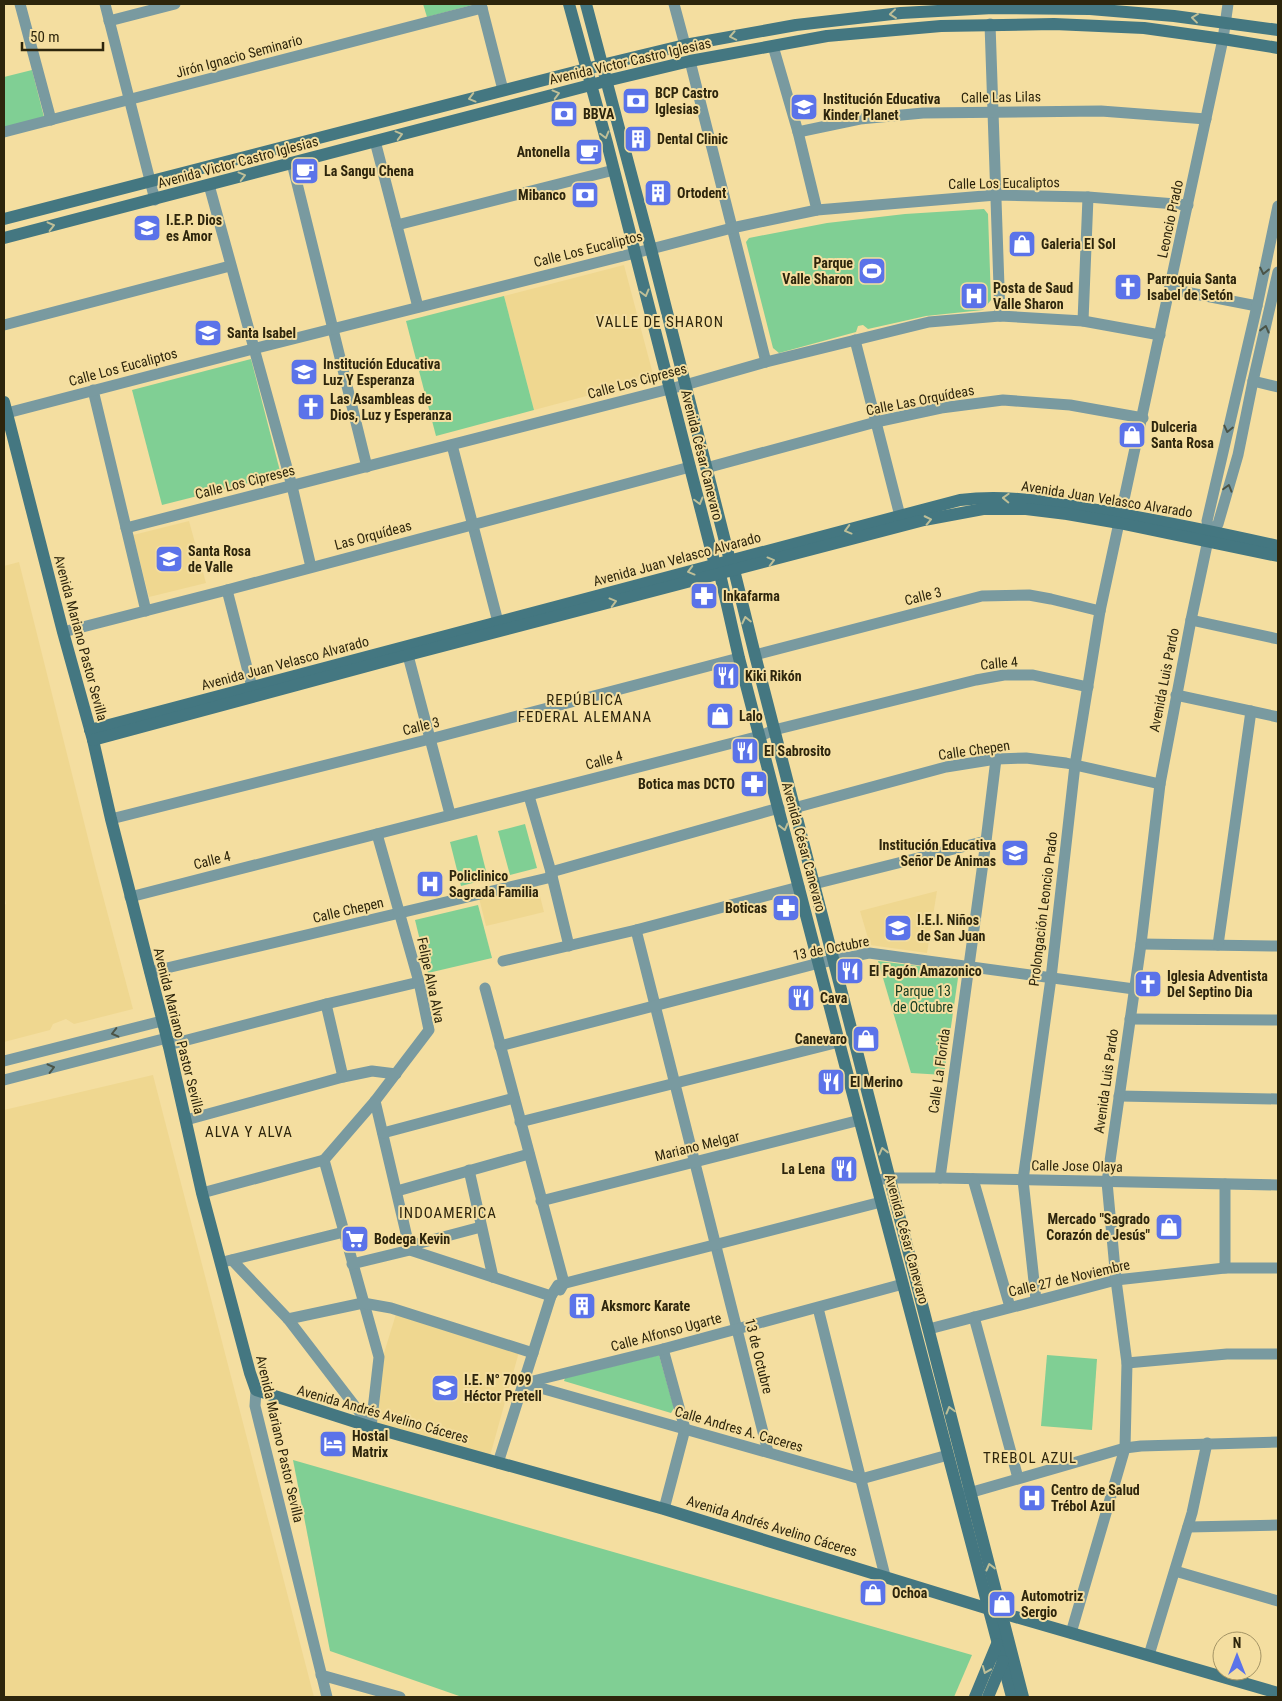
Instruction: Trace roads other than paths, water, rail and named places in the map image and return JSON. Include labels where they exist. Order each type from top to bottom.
[{"type":"street","points":[[20,4],[51,120]]},
{"type":"street","points":[[105,4],[152,182],[155,200]]},
{"type":"street","points":[[109,21],[175,4]]},
{"type":"street","name":"Avenida César Canevaro","points":[[569,4],[614,170],[739,658],[948,1455],[965,1494],[1002,1613],[1023,1697]]},
{"type":"street","name":"Avenida César Canevaro","points":[[586,4],[651,248],[706,468],[929,1329],[988,1607],[1012,1697]]},
{"type":"street","points":[[674,4],[685,45]]},
{"type":"street","name":"Leoncio Prado","points":[[1120,519],[1223,39],[1228,4]]},
{"type":"street","points":[[482,6],[503,90]]},
{"type":"street","name":"Jirón Ignacio Seminario","points":[[4,132],[482,6]]},
{"type":"street","name":"Avenida Victor Castro Iglesias","points":[[4,219],[602,65],[685,45],[796,24],[993,6],[1090,9],[1174,16],[1278,30]]},
{"type":"street","points":[[990,24],[1000,316]]},
{"type":"street","name":"Avenida Victor Castro Iglesias","points":[[4,238],[155,200],[591,84],[690,62],[827,36],[942,26],[1054,24],[1144,28],[1278,48]]},
{"type":"street","points":[[773,46],[798,132],[816,210]]},
{"type":"street","points":[[690,62],[766,362]]},
{"type":"street","name":"Calle Las Lilas","points":[[798,132],[860,119],[923,113],[1101,111],[1206,119]]},
{"type":"street","points":[[375,141],[418,307]]},
{"type":"street","points":[[292,163],[367,466]]},
{"type":"street","points":[[397,224],[614,170]]},
{"type":"street","points":[[209,185],[292,486],[310,567]]},
{"type":"street","name":"Calle Los Eucaliptos","points":[[5,408],[93,390],[651,248],[816,210],[996,195],[1088,197],[1188,204]]},
{"type":"street","points":[[1083,321],[1088,197]]},
{"type":"street","name":"Avenida Luis Pardo","points":[[1071,1633],[1126,1448],[1127,1363],[1116,1280],[1107,1182],[1141,944],[1160,784],[1190,620],[1209,536],[1207,521],[1257,306],[1278,206]]},
{"type":"street","points":[[4,325],[230,266]]},
{"type":"street","name":"Avenida Luis Pardo","points":[[1209,536],[1218,524],[1238,455],[1278,272]]},
{"type":"street","points":[[1170,289],[1257,306]]},
{"type":"street","name":"Calle Los Cipreses","points":[[126,528],[685,385],[766,362],[928,322],[1000,316],[1083,321],[1160,335]]},
{"type":"street","points":[[855,340],[900,516]]},
{"type":"street","points":[[1253,381],[1278,387]]},
{"type":"street","points":[[93,390],[146,611]]},
{"type":"street","name":"Calle Las Orquídeas","points":[[706,468],[876,422],[942,408],[1003,400],[1070,405],[1143,418]]},
{"type":"street","name":"Avenida Mariano Pastor Sevilla","points":[[5,408],[91,735],[130,897],[168,1042],[202,1193],[227,1261],[250,1373],[256,1390],[255,1406],[327,1697]]},
{"type":"street","points":[[452,445],[498,622]]},
{"type":"street","name":"Las Orquídeas","points":[[63,632],[690,467]]},
{"type":"street","name":"Avenida Juan Velasco Alvarado","points":[[732,566],[900,516],[960,500],[978,498],[1036,500],[1209,536],[1278,546]]},
{"type":"street","name":"Avenida Juan Velasco Alvarado","points":[[91,735],[732,566],[924,520],[983,509],[1026,509],[1120,519]]},
{"type":"street","name":"Prolongación Leoncio Prado","points":[[1036,1300],[1023,1180],[1050,978],[1075,765],[1100,611],[1120,519]]},
{"type":"street","name":"Avenida Juan Velasco Alvarado","points":[[1209,536],[1278,556]]},
{"type":"street","name":"Avenida Juan Velasco Alvarado","points":[[91,735],[252,687],[407,651],[498,622],[717,570]]},
{"type":"street","points":[[227,590],[252,687]]},
{"type":"street","name":"Calle 3","points":[[755,655],[982,596],[1028,595],[1100,611]]},
{"type":"street","points":[[1190,620],[1278,639]]},
{"type":"street","points":[[407,651],[450,814]]},
{"type":"street","name":"Calle 3","points":[[111,819],[430,739],[739,658]]},
{"type":"street","name":"Calle 4","points":[[130,897],[450,814],[529,796],[760,736],[774,730],[976,680],[1004,675],[1033,675],[1088,687]]},
{"type":"street","points":[[1176,695],[1278,717]]},
{"type":"street","points":[[1218,945],[1251,711]]},
{"type":"street","name":"Calle Chepen","points":[[794,808],[946,767],[996,759],[1026,758],[1075,765],[1160,784]]},
{"type":"street","name":"Calle La Florida","points":[[940,1178],[996,759]]},
{"type":"street","points":[[529,796],[569,946]]},
{"type":"street","name":"Calle Chepen","points":[[150,972],[400,913],[551,874],[779,808]]},
{"type":"street","name":"Felipe Alva Alva","points":[[324,1160],[376,1101],[429,1030],[419,982],[377,834]]},
{"type":"street","points":[[814,884],[986,841]]},
{"type":"street","points":[[502,961],[636,930],[799,888]]},
{"type":"street","name":"13 de Octubre","points":[[636,930],[768,1452]]},
{"type":"street","points":[[1141,944],[1278,946]]},
{"type":"street","name":"13 de Octubre","points":[[500,1046],[819,963],[869,953],[1134,989]]},
{"type":"street","points":[[4,1080],[419,982]]},
{"type":"street","points":[[485,988],[564,1283],[542,1323]]},
{"type":"street","points":[[326,1004],[343,1077]]},
{"type":"street","points":[[1130,1019],[1278,1020]]},
{"type":"street","points":[[4,1061],[162,1021]]},
{"type":"street","points":[[520,1122],[839,1042]]},
{"type":"street","points":[[186,1120],[343,1077],[372,1071],[396,1074]]},
{"type":"street","points":[[1119,1096],[1278,1099]]},
{"type":"street","points":[[383,1133],[514,1098]]},
{"type":"street","points":[[376,1101],[410,1248]]},
{"type":"street","name":"Mariano Melgar","points":[[541,1201],[860,1120]]},
{"type":"street","points":[[396,1191],[529,1154]]},
{"type":"street","points":[[202,1193],[324,1160],[379,1357],[371,1427]]},
{"type":"street","points":[[469,1170],[493,1277]]},
{"type":"street","name":"Calle Jose Olaya","points":[[876,1181],[890,1178],[940,1178],[1278,1185]]},
{"type":"street","points":[[973,1179],[1010,1307]]},
{"type":"street","points":[[1225,1184],[1225,1268]]},
{"type":"street","points":[[498,1463],[532,1353],[555,1288],[564,1283],[881,1202]]},
{"type":"street","points":[[352,1264],[482,1227]]},
{"type":"street","points":[[227,1261],[344,1232]]},
{"type":"street","points":[[410,1248],[551,1296]]},
{"type":"street","points":[[227,1261],[288,1319],[371,1427]]},
{"type":"street","name":"Calle 27 de Noviembre","points":[[929,1329],[1116,1280],[1225,1268],[1278,1268]]},
{"type":"street","name":"Calle Alfonso Ugarte","points":[[523,1383],[663,1349],[903,1284]]},
{"type":"street","points":[[288,1319],[363,1303],[391,1308],[532,1353]]},
{"type":"street","points":[[818,1308],[885,1576]]},
{"type":"street","points":[[974,1317],[1018,1478]]},
{"type":"street","points":[[663,1349],[685,1429],[664,1509]]},
{"type":"street","points":[[1127,1363],[1227,1354],[1278,1354]]},
{"type":"street","name":"Calle Andres A. Caceres","points":[[523,1383],[861,1478]]},
{"type":"street","name":"Avenida Andrés Avelino Cáceres","points":[[256,1390],[371,1427],[664,1509],[988,1607],[1002,1613],[1278,1693]]},
{"type":"street","points":[[965,1494],[1126,1448],[1207,1443],[1278,1442]]},
{"type":"street","points":[[1149,1655],[1176,1571],[1207,1443]]},
{"type":"street","points":[[861,1478],[948,1455]]},
{"type":"street","points":[[1188,1527],[1278,1525]]},
{"type":"street","points":[[1176,1571],[1278,1601]]},
{"type":"street","points":[[975,1697],[997,1644]]},
{"type":"street","points":[[988,1697],[1002,1662],[1011,1648]]},
{"type":"street","points":[[321,1675],[397,1697]]},
{"type":"place","name":"BCP Castro Iglesias","points":[[636,101]]},
{"type":"place","name":"Institución Educativa Kinder Planet","points":[[804,107]]},
{"type":"place","name":"BBVA","points":[[564,114]]},
{"type":"place","name":"Dental Clinic","points":[[638,139]]},
{"type":"place","name":"Antonella","points":[[589,152]]},
{"type":"place","name":"La Sangu Chena","points":[[305,171]]},
{"type":"place","name":"Ortodent","points":[[658,193]]},
{"type":"place","name":"Mibanco","points":[[585,195]]},
{"type":"place","name":"I.E.P. Dios es Amor","points":[[147,228]]},
{"type":"place","name":"Galeria El Sol","points":[[1022,244]]},
{"type":"place","name":"Parque Valle Sharon","points":[[872,271]]},
{"type":"place","name":"Parroquia Santa Isabel de Setón","points":[[1128,287]]},
{"type":"place","name":"Posta de Saud Valle Sharon","points":[[974,296]]},
{"type":"place","name":"Santa Isabel","points":[[208,333]]},
{"type":"place","name":"Institución Educativa Luz Y Esperanza","points":[[304,372]]},
{"type":"place","name":"Las Asambleas de Dios, Luz y Esperanza","points":[[311,407]]},
{"type":"place","name":"Dulceria Santa Rosa","points":[[1132,435]]},
{"type":"place","name":"Santa Rosa de Valle","points":[[169,559]]},
{"type":"place","name":"Inkafarma","points":[[704,596]]},
{"type":"place","name":"Kiki Rikón","points":[[726,676]]},
{"type":"place","name":"Lalo","points":[[720,716]]},
{"type":"place","name":"El Sabrosito","points":[[745,751]]},
{"type":"place","name":"Botica mas DCTO","points":[[754,784]]},
{"type":"place","name":"Institución Educativa Señor De Animas","points":[[1015,853]]},
{"type":"place","name":"Policlinico Sagrada Familia","points":[[430,884]]},
{"type":"place","name":"Boticas","points":[[786,908]]},
{"type":"place","name":"I.E.I. Niños de San Juan","points":[[898,928]]},
{"type":"place","name":"El Fagón Amazonico","points":[[850,971]]},
{"type":"place","name":"Iglesia Adventista Del Septino Dia","points":[[1148,984]]},
{"type":"place","name":"Cava","points":[[801,998]]},
{"type":"place","name":"Canevaro","points":[[866,1039]]},
{"type":"place","name":"El Merino","points":[[831,1082]]},
{"type":"place","name":"La Lena","points":[[844,1169]]},
{"type":"place","name":"Mercado \"Sagrado Corazón de Jesús\"","points":[[1169,1227]]},
{"type":"place","name":"Bodega Kevin","points":[[355,1239]]},
{"type":"place","name":"Aksmorc Karate","points":[[582,1306]]},
{"type":"place","name":"I.E. N° 7099 Héctor Pretell","points":[[445,1388]]},
{"type":"place","name":"Hostal Matrix","points":[[333,1444]]},
{"type":"place","name":"Centro de Salud Trébol Azul","points":[[1032,1498]]},
{"type":"place","name":"Ochoa","points":[[873,1593]]},
{"type":"place","name":"Automotriz Sergio","points":[[1002,1604]]},
{"type":"district","name":"VALLE DE SHARON","points":[[660,322]]},
{"type":"district","name":"REPÚBLICA FEDERAL ALEMANA","points":[[585,708]]},
{"type":"district","name":"ALVA Y ALVA","points":[[249,1132]]},
{"type":"district","name":"INDOAMERICA","points":[[448,1213]]},
{"type":"district","name":"TREBOL AZUL","points":[[1030,1458]]},
{"type":"park label","name":"Parque 13 de Octubre","points":[[923,1000]]}]
